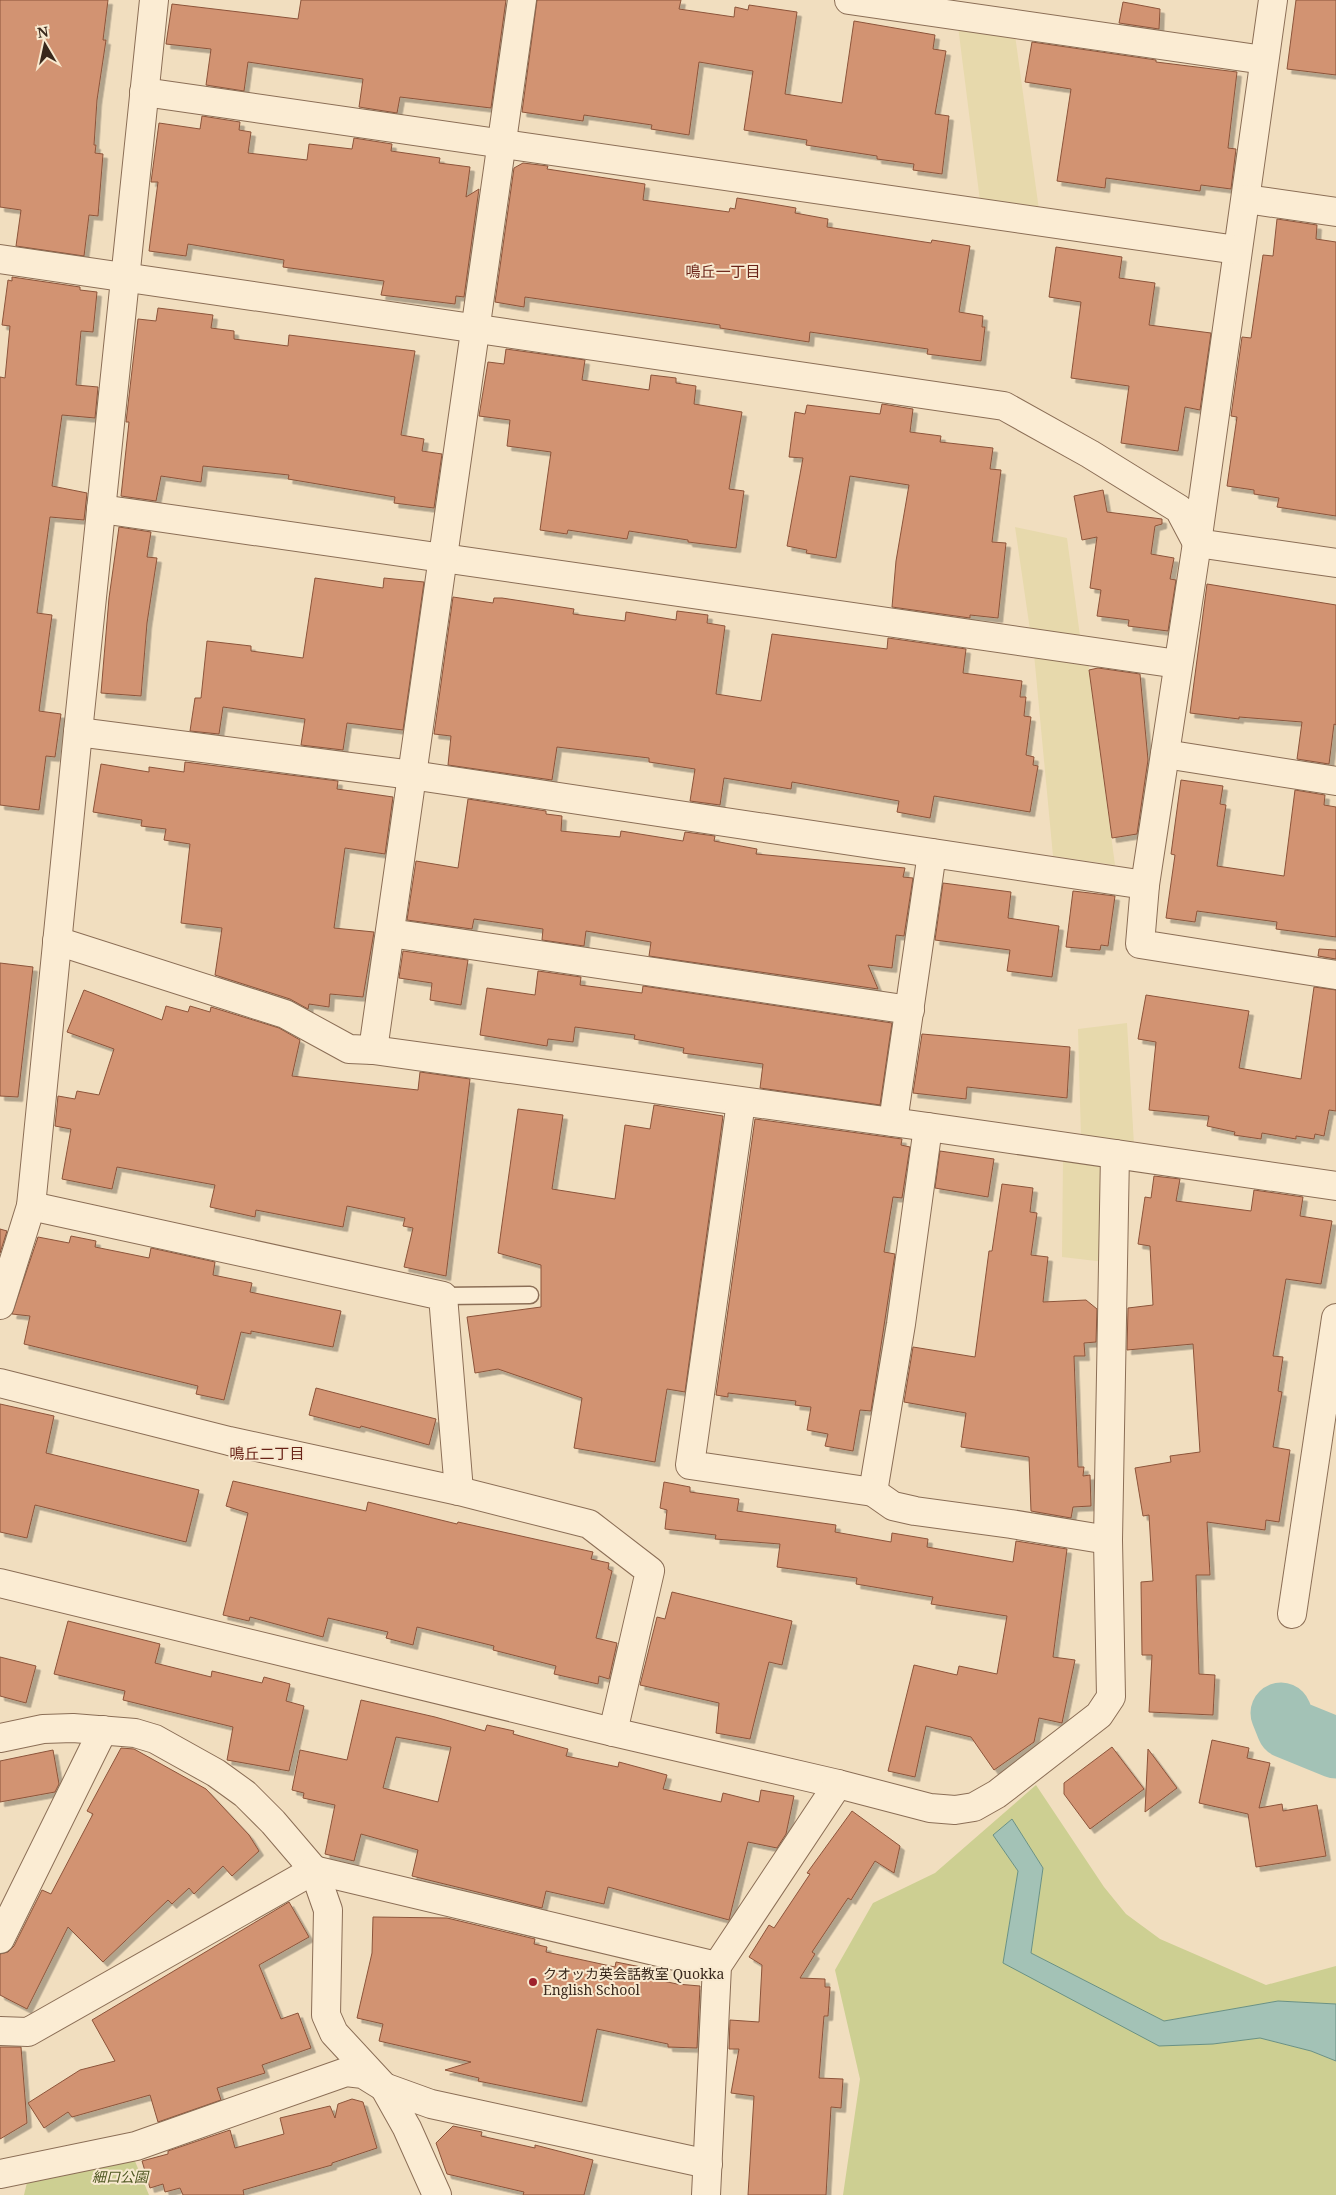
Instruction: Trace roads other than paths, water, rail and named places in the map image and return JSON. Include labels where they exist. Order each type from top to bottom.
[{"type":"street","points":[[0,1305],[31,1206],[154,0]]},
{"type":"street","points":[[373,1050],[522,0]]},
{"type":"street","points":[[848,0],[1264,60]]},
{"type":"street","points":[[1273,0],[1197,543],[1145,886],[1140,944],[1336,976]]},
{"type":"street","points":[[144,92],[1237,250]]},
{"type":"street","points":[[1246,199],[1336,212]]},
{"type":"street","points":[[0,259],[1004,406],[1090,454],[1179,509],[1197,543]]},
{"type":"street","points":[[101,509],[442,556],[803,611],[1178,664]]},
{"type":"street","points":[[1197,543],[1336,563]]},
{"type":"street","points":[[78,732],[412,775],[1145,886]]},
{"type":"street","points":[[1165,754],[1336,781]]},
{"type":"street","points":[[893,1122],[932,853]]},
{"type":"street","points":[[390,933],[910,1010]]},
{"type":"street","points":[[57,941],[285,1014],[350,1049],[373,1050],[893,1122],[1336,1186]]},
{"type":"street","points":[[741,1102],[690,1465],[874,1492],[893,1506],[916,1512],[1011,1524],[1108,1540]]},
{"type":"street","points":[[874,1492],[901,1324],[928,1127]]},
{"type":"street","points":[[0,1583],[613,1732],[838,1784],[930,1808],[955,1810],[974,1807],[997,1794],[1100,1716],[1110,1696],[1108,1540],[1115,1154]]},
{"type":"street","points":[[31,1206],[443,1296],[460,1491]]},
{"type":"street","points":[[1292,1614],[1336,1318]]},
{"type":"street","points":[[0,1384],[229,1441],[460,1491],[589,1524],[650,1571],[613,1732]]},
{"type":"street","points":[[0,1738],[43,1729],[73,1728],[135,1733],[155,1739],[216,1773],[245,1794],[273,1822],[314,1870],[328,1910],[326,2014],[334,2033],[384,2087],[407,2128],[437,2195]]},
{"type":"street","points":[[0,1939],[103,1730]]},
{"type":"street","points":[[706,2195],[717,1966],[838,1784]]},
{"type":"street","points":[[0,2031],[28,2032],[314,1870],[717,1966]]},
{"type":"street","points":[[0,2174],[136,2146],[346,2072],[363,2074],[384,2087],[431,2104],[708,2164]]},
{"type":"street","points":[[0,2191],[4,2195]]},
{"type":"lane","points":[[443,1296],[530,1295]]},
{"type":"waterway","points":[[1281,1713],[1287,1728],[1336,1748]]},
{"type":"place","name":"クオッカ英会話教室 Quokka English School","points":[[533,1982]]},
{"type":"district","name":"鳴丘一丁目","points":[[723,272]]},
{"type":"district","name":"鳴丘二丁目","points":[[267,1454]]},
{"type":"park label","name":"細口公園","points":[[120,2177]]}]
